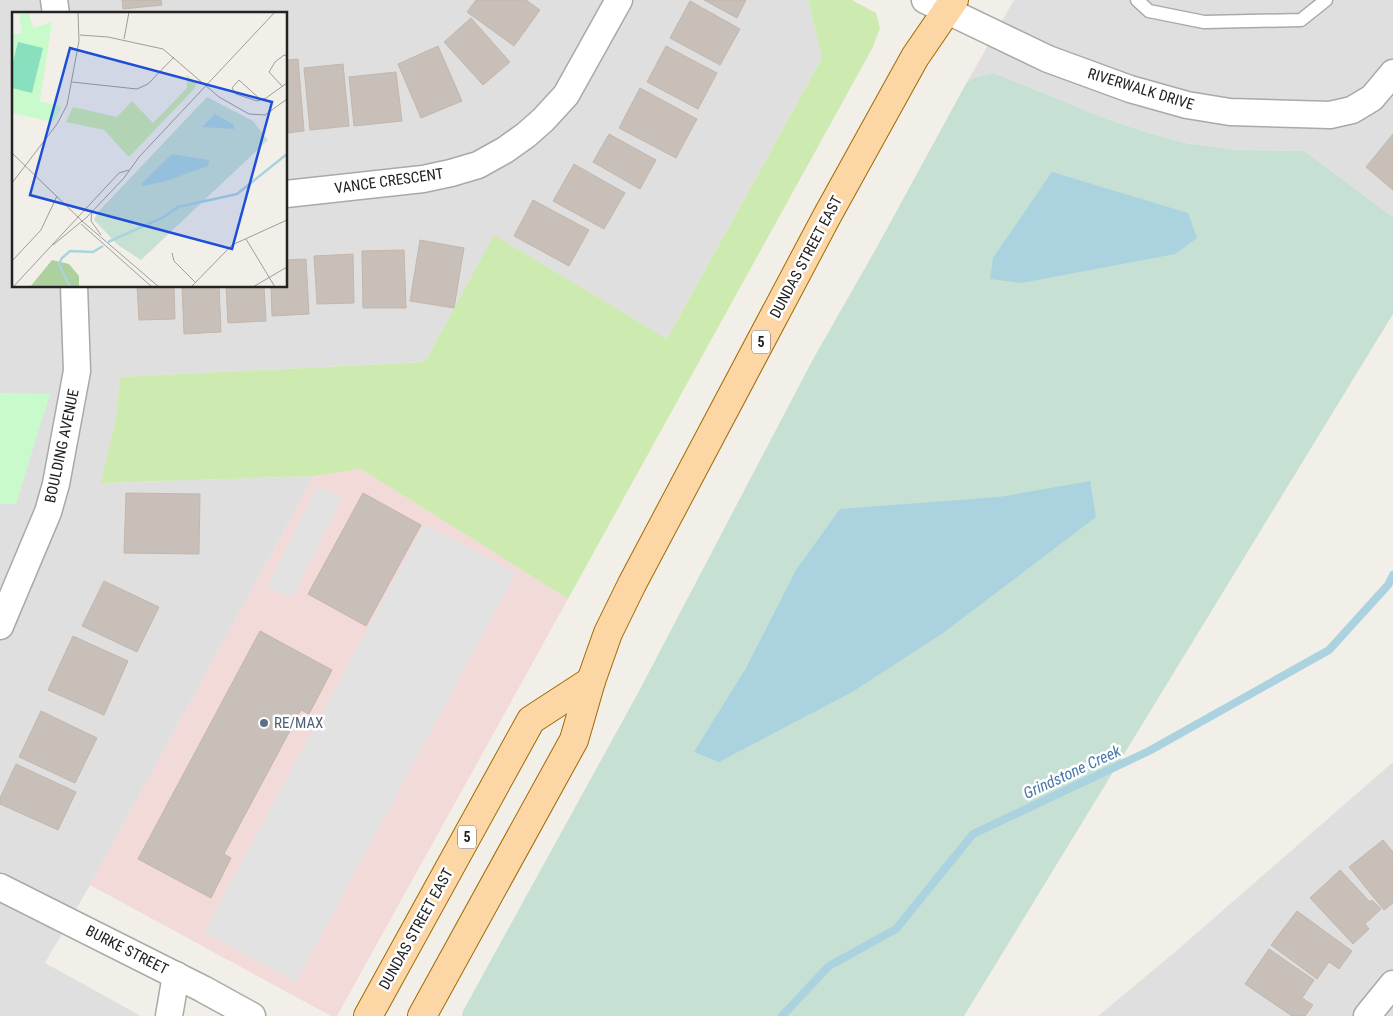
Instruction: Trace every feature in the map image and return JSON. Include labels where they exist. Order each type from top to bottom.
[{"type":"main road","name":"DUNDAS STREET EAST","points":[[424,1015],[574,740],[591,681],[608,633],[632,584],[942,3]]},
{"type":"main road","name":"DUNDAS STREET EAST","points":[[368,1016],[531,720],[591,681]]},
{"type":"street","name":"VANCE CRESCENT","points":[[288,194],[423,179],[478,165],[505,150],[543,120],[566,95],[619,0]]},
{"type":"street","name":"RIVERWALK DRIVE","points":[[942,3],[1048,59],[1130,89],[1187,106],[1230,112],[1330,115],[1352,110],[1372,98],[1393,73]]},
{"type":"street","name":"BOULDING AVENUE","points":[[0,626],[48,512],[56,484],[78,371],[74,288]]},
{"type":"street","name":"BURKE STREET","points":[[0,887],[176,975],[252,1016]]},
{"type":"street","points":[[169,1016],[176,975]]},
{"type":"street","points":[[1367,1016],[1393,984]]},
{"type":"lane","points":[[1138,0],[1149,11],[1204,22],[1301,20],[1318,2]]},
{"type":"shaded area","points":[[0,0],[808,0],[822,58],[667,339],[494,236],[425,362],[120,377],[116,418],[102,483],[314,476],[90,885],[45,963],[141,1016],[0,1016]]},
{"type":"shaded area","points":[[1014,0],[1393,0],[1393,217],[1304,151],[1235,150],[1185,143],[1104,118],[994,73],[976,77],[967,82]]},
{"type":"shaded area","points":[[361,469],[568,599],[337,1016],[331,1016],[90,885],[314,476]]},
{"type":"shaded area","points":[[317,486],[342,498],[292,598],[267,586]]},
{"type":"shaded area","points":[[424,524],[516,573],[296,982],[204,932]]},
{"type":"shaded area","points":[[1393,762],[1393,1016],[1098,1016],[1175,952]]},
{"type":"green space","points":[[808,0],[852,0],[876,13],[880,28],[873,47],[568,599],[361,469],[314,476],[101,483],[116,418],[120,377],[425,362],[494,235],[667,339],[822,58]]},
{"type":"green space","points":[[994,73],[1104,118],[1185,143],[1235,150],[1304,151],[1393,217],[1393,314],[964,1016],[462,1016],[463,1011],[638,693],[812,361],[967,82],[976,77]]},
{"type":"green space","points":[[0,393],[50,394],[16,504],[0,504]]},
{"type":"water","points":[[1052,172],[1188,213],[1197,238],[1175,254],[1021,283],[990,279],[993,258]]},
{"type":"water","points":[[1090,481],[1096,517],[943,633],[852,692],[719,762],[694,752],[746,668],[796,570],[840,509],[999,497]]},
{"type":"building","points":[[122,0],[161,0],[162,5],[123,9]]},
{"type":"building","points":[[476,0],[526,0],[540,10],[514,46],[467,12]]},
{"type":"building","points":[[704,0],[746,0],[737,18]]},
{"type":"building","points":[[690,1],[740,29],[720,65],[670,38]]},
{"type":"building","points":[[471,18],[510,62],[483,85],[444,42]]},
{"type":"building","points":[[438,46],[462,101],[421,118],[398,64]]},
{"type":"building","points":[[666,46],[717,73],[698,109],[647,82]]},
{"type":"building","points":[[298,59],[304,131],[288,133],[288,60]]},
{"type":"building","points":[[343,64],[349,126],[310,130],[304,68]]},
{"type":"building","points":[[396,72],[402,121],[354,126],[349,77]]},
{"type":"building","points":[[640,88],[697,119],[676,158],[619,128]]},
{"type":"building","points":[[609,134],[656,160],[640,189],[593,162]]},
{"type":"building","points":[[1393,134],[1393,190],[1366,167]]},
{"type":"building","points":[[574,164],[625,193],[604,229],[553,201]]},
{"type":"building","points":[[533,200],[589,230],[569,266],[514,236]]},
{"type":"building","points":[[420,240],[464,248],[454,308],[410,301]]},
{"type":"building","points":[[404,250],[406,308],[363,308],[362,251]]},
{"type":"building","points":[[353,254],[354,303],[317,304],[314,256]]},
{"type":"building","points":[[306,259],[309,314],[272,316],[271,288],[288,288],[288,260]]},
{"type":"building","points":[[137,288],[174,288],[175,319],[139,320]]},
{"type":"building","points":[[182,288],[219,288],[221,332],[184,334]]},
{"type":"building","points":[[226,288],[264,288],[266,321],[228,323]]},
{"type":"building","points":[[126,493],[200,494],[199,554],[124,553]]},
{"type":"building","points":[[363,493],[421,525],[366,626],[308,594]]},
{"type":"building","points":[[104,581],[159,607],[137,652],[82,626]]},
{"type":"building","points":[[260,631],[332,670],[309,714],[301,710],[224,854],[231,858],[211,898],[138,859]]},
{"type":"building","points":[[73,636],[128,661],[104,715],[48,690]]},
{"type":"building","points":[[41,711],[97,738],[75,783],[19,757]]},
{"type":"building","points":[[16,764],[76,792],[58,830],[0,804],[0,798]]},
{"type":"building","points":[[1383,840],[1393,852],[1393,903],[1384,910],[1349,867]]},
{"type":"building","points":[[1340,870],[1370,902],[1372,900],[1381,909],[1365,924],[1369,929],[1353,944],[1310,898]]},
{"type":"building","points":[[1297,911],[1352,951],[1339,969],[1329,962],[1317,979],[1271,945]]},
{"type":"building","points":[[1269,949],[1314,980],[1302,998],[1313,1005],[1305,1016],[1292,1016],[1245,984]]},
{"type":"waterway","name":"Grindstone Creek","points":[[782,1016],[829,966],[896,929],[973,834],[1149,751],[1329,650],[1388,585],[1393,575]]},
{"type":"place","name":"RE/MAX","points":[[264,723]]}]
